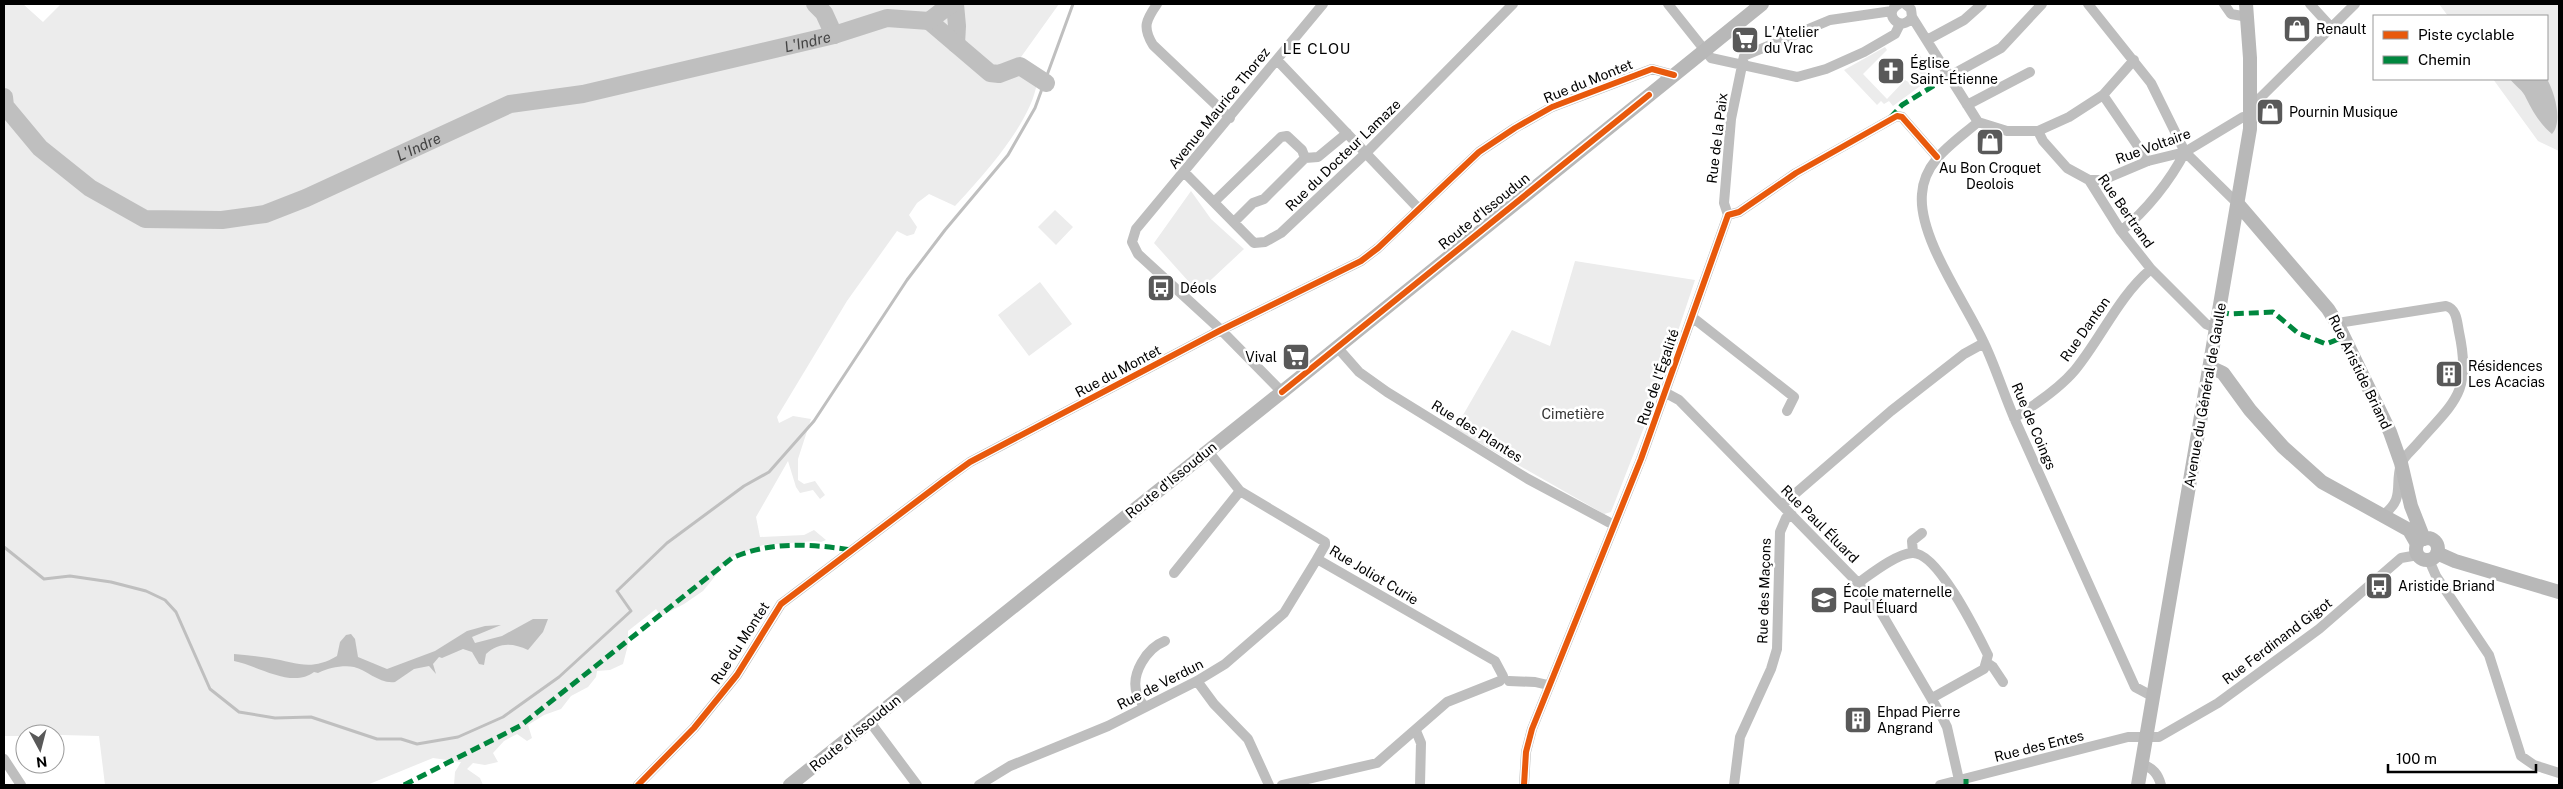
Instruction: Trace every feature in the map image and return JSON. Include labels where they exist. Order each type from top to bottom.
[{"type":"main road","name":"Route d'Issoudun","points":[[790,785],[1282,392],[1762,4]]},
{"type":"main road","name":"Avenue du Général de Gaulle","points":[[2138,785],[2238,204],[2251,118],[2247,10]]},
{"type":"main road","name":"Rue Aristide Briand","points":[[2238,204],[2328,308],[2338,325],[2390,432],[2401,463],[2403,482],[2425,550]]},
{"type":"main road","points":[[2210,367],[2223,374],[2250,410],[2283,447],[2322,482],[2409,530],[2425,550],[2455,561],[2559,592]]},
{"type":"street","points":[[1157,4],[1146,20],[1146,35],[1153,45],[1230,118]]},
{"type":"street","name":"Avenue Maurice Thorez","points":[[1221,330],[1138,254],[1132,242],[1136,230],[1323,4]]},
{"type":"street","name":"Rue du Docteur Lamaze","points":[[1185,173],[1254,243],[1265,242],[1282,233],[1366,153],[1513,4]]},
{"type":"street","points":[[1668,4],[1711,58],[1797,77],[1826,69],[1864,52],[1895,34],[1900,24]]},
{"type":"street","points":[[1927,40],[1964,20],[1982,4]]},
{"type":"street","points":[[1948,76],[2002,48],[2042,4]]},
{"type":"street","points":[[2088,4],[2151,83],[2185,152],[2238,204]]},
{"type":"street","points":[[2224,4],[2231,14],[2247,10]]},
{"type":"street","points":[[2310,4],[2331,27]]},
{"type":"street","points":[[2251,102],[2258,100],[2278,82],[2355,4]]},
{"type":"street","points":[[1741,65],[1744,56],[1830,20],[1899,5],[1912,11],[1912,17],[1978,122],[2007,130],[2038,131],[2069,117],[2103,95],[2134,60]]},
{"type":"street","points":[[1899,5],[1894,21],[1900,24],[1907,23],[1912,17]]},
{"type":"street","points":[[1276,60],[1419,209]]},
{"type":"street","name":"Rue de la Paix","points":[[1728,215],[1724,203],[1730,128],[1741,65]]},
{"type":"street","name":"Rue du Montet","points":[[638,785],[694,728],[737,675],[781,604],[970,462],[1221,330],[1361,261],[1378,248],[1479,152],[1552,107],[1652,69],[1674,75]]},
{"type":"street","points":[[1966,105],[2030,72]]},
{"type":"street","points":[[2103,95],[2148,161]]},
{"type":"street","points":[[1728,215],[1739,212],[1796,173],[1897,116],[1902,117],[1936,157],[1978,122]]},
{"type":"street","name":"Rue Voltaire","points":[[2089,180],[2103,180],[2148,161],[2185,152],[2243,117],[2251,118]]},
{"type":"street","name":"Rue Bertrand","points":[[2038,131],[2043,141],[2067,168],[2089,180],[2121,231],[2151,269],[2206,324],[2216,328]]},
{"type":"street","points":[[1234,222],[1253,203],[1264,199],[1305,158],[1318,157],[1347,133]]},
{"type":"street","points":[[1214,202],[1281,137],[1287,136],[1302,150],[1305,158]]},
{"type":"street","points":[[2121,231],[2134,220],[2177,167],[2185,152]]},
{"type":"street","name":"Rue de Coings","points":[[1936,157],[1923,184],[1921,197],[1924,216],[1936,252],[1984,343],[2014,418],[2135,687],[2152,696]]},
{"type":"street","name":"Rue de l'Égalité","points":[[1524,785],[1529,741],[1548,686],[1666,393],[1728,215]]},
{"type":"street","name":"Rue Danton","points":[[2014,418],[2036,404],[2074,371],[2132,285],[2151,269]]},
{"type":"street","points":[[2338,325],[2344,322],[2446,306],[2455,313],[2460,339],[2464,381],[2457,398],[2401,463],[2399,495],[2395,503],[2382,516]]},
{"type":"street","points":[[1692,317],[1794,398],[1787,411]]},
{"type":"street","points":[[1221,330],[1282,392]]},
{"type":"street","points":[[1782,505],[1891,411],[1964,354],[1984,343]]},
{"type":"street","name":"Rue des Plantes","points":[[1337,347],[1359,372],[1387,392],[1528,478],[1614,525]]},
{"type":"street","name":"Rue Paul Éluard","points":[[1666,393],[1679,400],[1792,515],[1858,583],[1882,614],[1932,698],[1946,727],[1960,780]]},
{"type":"street","name":"Rue Joliot Curie","points":[[1208,451],[1240,491],[1325,542],[1317,559],[1495,661],[1504,679]]},
{"type":"street","points":[[1174,573],[1240,491]]},
{"type":"street","name":"Rue des Maçons","points":[[1734,785],[1740,737],[1771,669],[1778,642],[1780,532],[1786,518],[1792,515]]},
{"type":"street","points":[[1913,552],[1912,541],[1922,533]]},
{"type":"street","points":[[2425,550],[2436,576],[2489,655],[2521,756],[2534,765],[2559,773]]},
{"type":"street","name":"Rue Ferdinand Gigot","points":[[2145,738],[2159,737],[2173,731],[2218,703],[2319,629],[2400,558],[2425,550]]},
{"type":"street","points":[[1858,583],[1904,554],[1913,552],[1924,556],[1960,602],[1988,655],[1987,663],[1984,669],[1932,698]]},
{"type":"street","name":"Rue de Verdun","points":[[979,785],[1010,766],[1108,726],[1197,681],[1225,664],[1275,623],[1291,603],[1317,559]]},
{"type":"street","points":[[1145,707],[1136,694],[1135,682],[1138,671],[1151,649],[1165,641]]},
{"type":"street","points":[[1987,663],[1993,667],[2002,682]]},
{"type":"street","points":[[1282,785],[1371,765],[1384,759],[1447,702],[1504,679],[1535,682],[1548,686]]},
{"type":"street","points":[[1197,681],[1214,704],[1248,739],[1269,785]]},
{"type":"street","points":[[870,722],[917,785]]},
{"type":"street","points":[[1416,731],[1421,743],[1420,785]]},
{"type":"street","name":"Rue des Entes","points":[[1940,785],[2128,737],[2145,738]]},
{"type":"street","points":[[4,759],[22,785]]},
{"type":"street","points":[[2142,764],[2149,766],[2158,776],[2161,785]]},
{"type":"green space","points":[[4,4],[23,4],[43,22],[61,4],[1059,4],[1011,71],[1019,71],[1037,82],[1033,98],[1016,131],[991,165],[955,206],[929,194],[917,203],[909,215],[917,227],[914,234],[907,236],[897,231],[847,301],[777,417],[779,423],[793,416],[811,419],[798,459],[798,480],[804,484],[815,481],[825,495],[820,499],[813,490],[800,493],[796,487],[788,461],[756,517],[760,537],[804,535],[814,530],[826,540],[821,542],[763,545],[730,558],[703,591],[661,616],[656,609],[628,631],[628,645],[623,664],[610,670],[597,671],[596,677],[588,687],[571,696],[561,709],[544,715],[528,725],[532,738],[527,741],[517,734],[504,741],[493,753],[498,762],[485,765],[473,763],[467,769],[480,778],[483,785],[454,785],[455,772],[461,762],[433,758],[367,785],[105,785],[99,736],[65,735],[65,724],[15,724],[15,736],[4,736]]},
{"type":"green space","points":[[2439,4],[2559,4],[2559,151],[2538,141],[2494,80],[2548,80],[2548,15],[2447,15]]},
{"type":"green space","points":[[1885,47],[1887,50],[1863,74],[1887,99],[1905,80],[1910,83],[1915,79],[1912,75],[1920,66],[1911,56],[1917,51],[1934,76],[1893,106],[1889,101],[1884,104],[1881,101],[1877,105],[1844,70]]},
{"type":"green space","points":[[1191,191],[1211,219],[1244,249],[1198,292],[1154,243]]},
{"type":"green space","points":[[1055,210],[1073,227],[1056,245],[1038,227]]},
{"type":"green space","name":"Cimetière","points":[[1575,261],[1695,280],[1657,394],[1611,512],[1604,514],[1455,429],[1512,330],[1550,346]]},
{"type":"green space","points":[[1040,282],[1072,324],[1029,356],[998,315]]},
{"type":"shaded area","points":[[2511,80],[2547,80],[2557,107],[2557,122],[2552,134],[2537,117],[2523,93]]},
{"type":"shaded area","points":[[533,619],[548,619],[543,632],[528,650],[512,645],[496,647],[486,654],[484,665],[479,664],[472,652],[463,649],[442,658],[439,657],[433,664],[436,674],[429,666],[414,669],[395,682],[378,679],[354,667],[336,667],[318,673],[314,672],[305,677],[295,678],[274,674],[234,661],[234,654],[311,665],[319,664],[337,656],[340,642],[346,635],[351,634],[355,639],[358,657],[387,669],[435,651],[467,631],[485,626],[501,625],[472,637],[475,643],[502,636]]},
{"type":"waterway","name":"L'Indre","points":[[815,4],[824,13],[834,35]]},
{"type":"waterway","name":"L'Indre","points":[[4,97],[5,106],[40,148],[90,188],[145,219],[222,220],[265,214],[306,198],[510,104],[583,94],[834,35],[887,18],[929,21],[951,4]]},
{"type":"waterway","points":[[955,4],[956,44]]},
{"type":"waterway","points":[[4,547],[44,579],[70,576],[111,582],[146,591],[165,600],[176,612],[210,689],[239,712],[275,718],[311,717],[377,739],[401,739],[417,744],[458,737],[503,717],[559,677],[631,611],[617,591],[667,543],[744,486],[769,472],[814,421],[907,280],[945,230],[1008,155],[1035,108],[1073,4]]},
{"type":"waterway","points":[[929,21],[990,73],[999,74],[1020,66],[1046,83]]},
{"type":"marked path","points":[[1890,118],[1902,105],[1948,77]]},
{"type":"marked path","points":[[2219,312],[2230,314],[2273,312],[2298,333],[2326,344],[2344,337]]},
{"type":"marked path","points":[[404,785],[520,726],[732,558],[776,546],[806,545],[852,550]]},
{"type":"marked path","points":[[1966,779],[1966,785]]},
{"type":"cycle path","points":[[638,785],[694,728],[737,675],[781,604],[970,462],[1221,330],[1361,261],[1378,248],[1479,152],[1515,128],[1552,107],[1652,69],[1674,75]]},
{"type":"cycle path","points":[[1282,392],[1649,95]]},
{"type":"cycle path","points":[[1524,785],[1526,752],[1532,729],[1641,459],[1728,215],[1739,212],[1796,173],[1897,116],[1902,117],[1937,157]]},
{"type":"place","name":"Renault","points":[[2297,29]]},
{"type":"place","name":"L'Atelier du Vrac","points":[[1745,40]]},
{"type":"place","name":"Église Saint-Étienne","points":[[1891,71]]},
{"type":"place","name":"Pournin Musique","points":[[2270,112]]},
{"type":"place","name":"Au Bon Croquet Deolois","points":[[1990,142]]},
{"type":"place","name":"Déols","points":[[1161,288]]},
{"type":"place","name":"Vival","points":[[1296,357]]},
{"type":"place","name":"Résidences Les Acacias","points":[[2449,374]]},
{"type":"place","name":"Aristide Briand","points":[[2379,586]]},
{"type":"place","name":"École maternelle Paul Éluard","points":[[1824,600]]},
{"type":"place","name":"Ehpad Pierre Angrand","points":[[1858,720]]},
{"type":"district","name":"LE CLOU","points":[[1317,48]]}]
